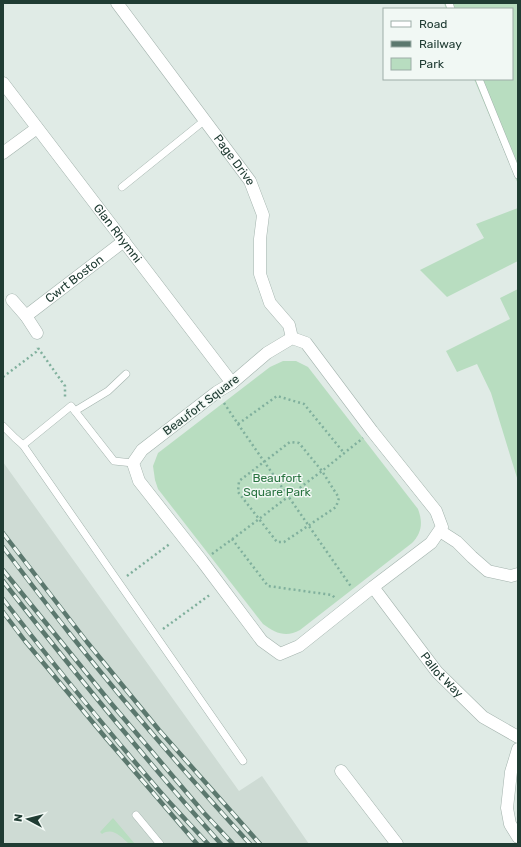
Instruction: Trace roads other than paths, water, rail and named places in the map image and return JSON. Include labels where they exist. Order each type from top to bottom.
[{"type":"street","name":"Page Drive","points":[[117,3],[250,181],[263,215],[260,238],[260,274],[270,303],[290,325],[292,338]]},
{"type":"street","name":"Glan Rhymni","points":[[3,83],[232,383]]},
{"type":"street","points":[[3,153],[37,128]]},
{"type":"street","name":"Cwrt Boston","points":[[26,316],[124,241]]},
{"type":"street","points":[[12,300],[26,316],[37,333]]},
{"type":"street","points":[[132,463],[139,481],[202,561],[262,642],[280,654],[299,646],[359,598],[377,592],[431,543],[442,527],[436,510],[372,431],[306,343],[292,338]]},
{"type":"street","name":"Beaufort Square","points":[[132,463],[142,450],[217,392],[232,383],[267,353],[292,338]]},
{"type":"street","points":[[440,531],[457,542],[488,571],[511,576],[518,574]]},
{"type":"street","name":"Pallot Way","points":[[377,592],[437,672],[483,717],[518,737]]},
{"type":"street","points":[[518,749],[511,772],[507,808],[510,824],[518,837]]},
{"type":"street","points":[[341,771],[397,844]]},
{"type":"lane","points":[[479,80],[518,175]]},
{"type":"lane","points":[[122,187],[205,120]]},
{"type":"lane","points":[[23,445],[72,410],[108,391],[126,374]]},
{"type":"lane","points":[[72,410],[114,461],[132,463]]},
{"type":"lane","points":[[3,426],[23,445],[242,761]]},
{"type":"lane","points":[[136,816],[160,844]]},
{"type":"railway","points":[[3,533],[87,642],[159,730],[260,844]]},
{"type":"railway","points":[[3,547],[113,688],[250,844]]},
{"type":"railway","points":[[3,570],[110,702],[204,813],[233,844]]},
{"type":"railway","points":[[3,581],[110,714],[221,844]]},
{"type":"railway","points":[[3,599],[59,671],[117,741],[163,795],[208,844]]},
{"type":"railway","points":[[3,612],[25,641],[105,737],[197,844]]},
{"type":"park label","name":"Beaufort Square Park","points":[[277,485]]}]
